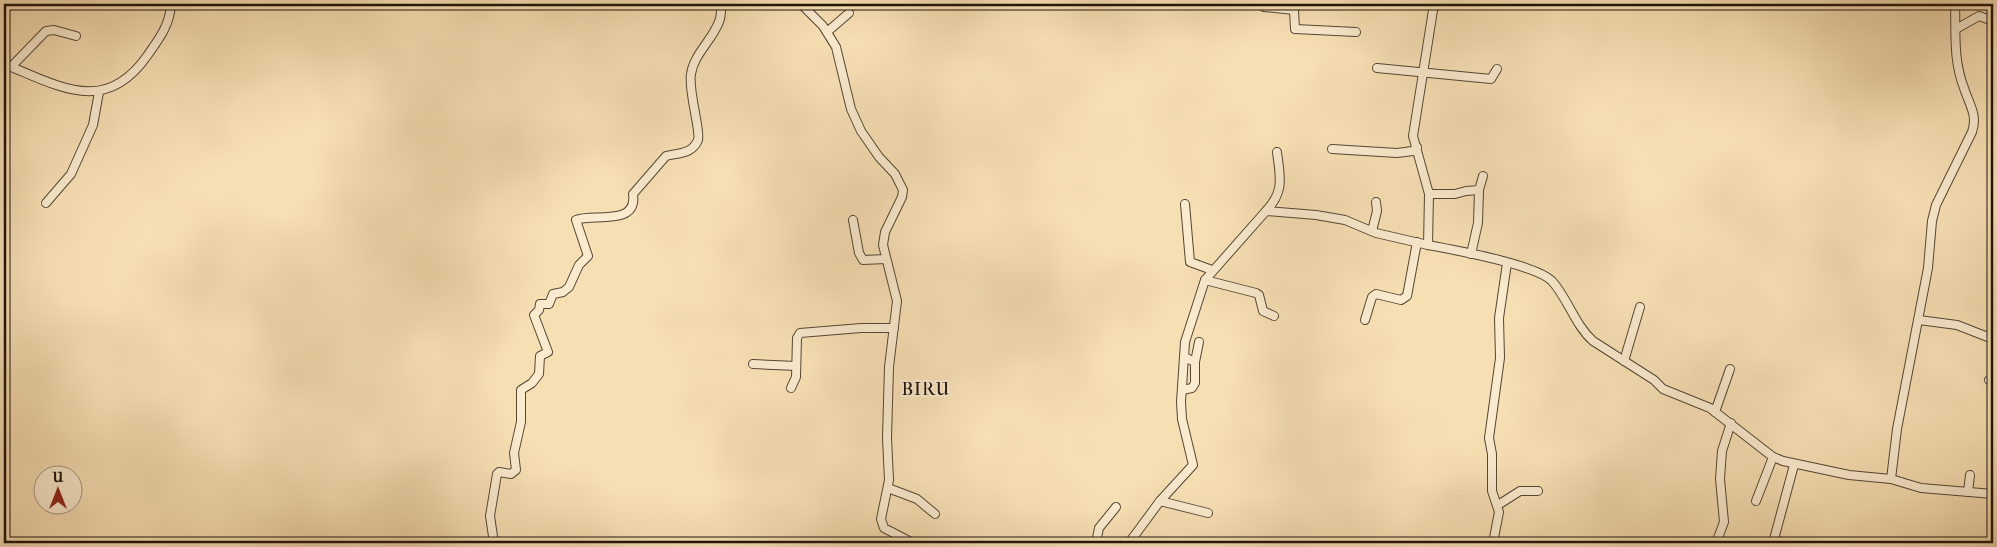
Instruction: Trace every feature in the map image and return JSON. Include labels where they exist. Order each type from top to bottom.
[{"type":"street","points":[[76,36],[54,30],[46,31],[8,66],[72,91],[99,92],[133,74],[142,63],[164,32],[171,4]]},
{"type":"street","points":[[494,543],[490,516],[497,474],[499,472],[514,473],[516,470],[514,453],[521,422],[521,390],[536,380],[540,356],[548,352],[534,315],[539,310],[540,304],[549,304],[553,294],[563,292],[569,287],[579,265],[588,256],[576,220],[591,217],[617,218],[630,208],[634,202],[633,194],[666,156],[679,156],[698,141],[699,135],[692,104],[691,74],[697,57],[720,20],[722,4]]},
{"type":"street","points":[[800,4],[827,32],[836,47],[851,109],[861,131],[902,184],[902,198],[882,245],[896,295],[889,367],[888,488],[882,524],[884,528],[913,543]]},
{"type":"street","points":[[1428,245],[1429,194],[1413,136],[1434,4]]},
{"type":"street","points":[[1891,479],[1897,429],[1919,320],[1936,205],[1976,120],[1958,70],[1954,50],[1956,30],[1955,4]]},
{"type":"street","points":[[1264,7],[1296,7],[1295,30],[1356,32]]},
{"type":"street","points":[[827,32],[849,13]]},
{"type":"street","points":[[1956,30],[1979,16],[1993,20]]},
{"type":"street","points":[[1377,68],[1491,79],[1496,69]]},
{"type":"street","points":[[46,203],[71,174],[92,125],[99,92]]},
{"type":"street","points":[[1332,149],[1401,153],[1413,151],[1416,147]]},
{"type":"street","points":[[1128,543],[1160,501],[1192,465],[1182,419],[1185,342],[1205,280],[1212,270],[1276,202],[1279,192],[1277,152]]},
{"type":"street","points":[[1471,254],[1478,223],[1479,190],[1483,176]]},
{"type":"street","points":[[1429,194],[1455,194],[1466,190],[1479,190]]},
{"type":"street","points":[[1372,231],[1377,211],[1376,202]]},
{"type":"street","points":[[1186,204],[1190,262],[1212,270]]},
{"type":"street","points":[[1266,211],[1316,215],[1345,220],[1372,231],[1507,263],[1527,269],[1552,281],[1585,334],[1654,380],[1663,389],[1715,412],[1772,457],[1794,465],[1849,475],[1891,479],[1921,488],[1993,494]]},
{"type":"street","points":[[853,220],[859,253],[863,260],[886,259]]},
{"type":"street","points":[[1365,320],[1372,297],[1376,294],[1401,300],[1407,296],[1417,242]]},
{"type":"street","points":[[1493,543],[1498,520],[1498,505],[1492,491],[1492,454],[1489,438],[1500,366],[1499,318],[1507,263]]},
{"type":"street","points":[[1205,280],[1256,293],[1259,296],[1263,311],[1274,316]]},
{"type":"street","points":[[1624,361],[1640,307]]},
{"type":"street","points":[[1919,320],[1957,325],[1993,339]]},
{"type":"street","points":[[791,388],[796,376],[797,338],[803,332],[894,328]]},
{"type":"street","points":[[1182,390],[1194,386],[1195,362],[1199,342]]},
{"type":"street","points":[[1184,357],[1195,362]]},
{"type":"street","points":[[753,364],[796,366]]},
{"type":"street","points":[[1715,412],[1730,369]]},
{"type":"street","points":[[1719,543],[1718,538],[1724,522],[1720,479],[1722,451],[1731,424]]},
{"type":"street","points":[[1756,501],[1772,457]]},
{"type":"street","points":[[1772,543],[1794,465]]},
{"type":"street","points":[[1968,492],[1970,475]]},
{"type":"street","points":[[888,488],[917,499],[935,514]]},
{"type":"street","points":[[1498,505],[1520,491],[1538,491]]},
{"type":"street","points":[[1160,501],[1208,513]]},
{"type":"street","points":[[1096,543],[1099,528],[1116,507]]},
{"type":"district","name":"BIRU","points":[[926,389]]}]
